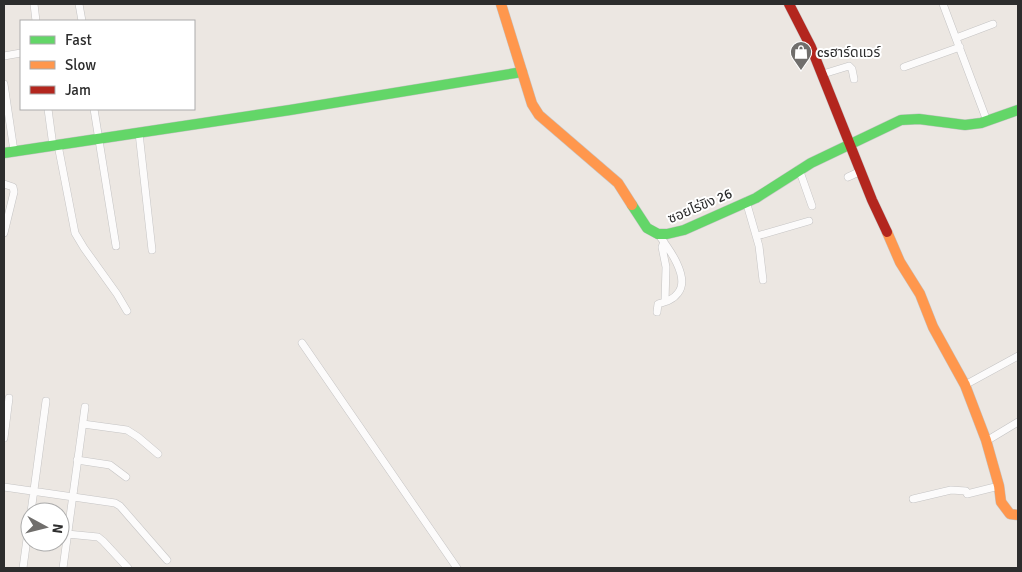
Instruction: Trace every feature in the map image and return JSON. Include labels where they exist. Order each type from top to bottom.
[{"type":"street","points":[[34,4],[36,20]]},
{"type":"street","points":[[79,4],[82,20]]},
{"type":"street","name":"ซอยไร่ขิง 26","points":[[501,4],[532,104],[539,115],[618,183],[647,228],[661,238],[667,234],[684,230],[756,198],[793,175],[799,169],[900,120],[919,119],[965,125],[981,123],[1018,110]]},
{"type":"street","points":[[789,4],[811,47],[828,73],[854,143],[861,171],[900,262],[920,294],[933,327],[965,385],[988,439],[1004,509],[1010,514],[1018,515]]},
{"type":"street","points":[[943,4],[987,121]]},
{"type":"street","points":[[956,38],[993,24]]},
{"type":"street","points":[[904,67],[960,47]]},
{"type":"street","points":[[4,56],[20,54]]},
{"type":"street","points":[[828,73],[843,66],[849,66],[852,69],[854,80]]},
{"type":"street","points":[[4,153],[522,72]]},
{"type":"street","points":[[4,84],[14,151]]},
{"type":"street","points":[[48,110],[75,232],[127,311]]},
{"type":"street","points":[[94,110],[116,246]]},
{"type":"street","points":[[139,133],[152,250]]},
{"type":"street","points":[[799,169],[812,206]]},
{"type":"street","points":[[848,177],[861,171]]},
{"type":"street","points":[[4,184],[13,187],[14,192],[4,233]]},
{"type":"street","points":[[746,201],[756,236],[763,280]]},
{"type":"street","points":[[756,236],[809,221]]},
{"type":"street","points":[[657,312],[658,304],[679,293],[681,286],[677,262],[672,251],[661,238]]},
{"type":"street","points":[[661,238],[666,267],[666,301]]},
{"type":"street","points":[[302,342],[457,568]]},
{"type":"street","points":[[965,385],[1018,356]]},
{"type":"street","points":[[4,438],[9,398]]},
{"type":"street","points":[[32,502],[46,401]]},
{"type":"street","points":[[70,512],[85,406]]},
{"type":"street","points":[[988,439],[1018,422]]},
{"type":"street","points":[[83,424],[127,430],[158,454]]},
{"type":"street","points":[[77,460],[110,465],[126,477]]},
{"type":"street","points":[[913,499],[951,490],[966,491],[968,494],[999,486]]},
{"type":"street","points":[[4,487],[114,503],[120,506],[167,560]]},
{"type":"street","points":[[70,534],[98,537],[128,568]]},
{"type":"street","points":[[23,568],[25,552]]},
{"type":"street","points":[[63,568],[65,552]]},
{"type":"traffic: fast","points":[[4,153],[290,110],[522,72]]},
{"type":"traffic: fast","points":[[632,205],[647,228],[658,234],[684,230],[756,198],[811,163],[901,120],[919,119],[965,125],[981,123],[1018,110]]},
{"type":"traffic: slow","points":[[501,4],[532,104],[539,115],[618,183],[632,205]]},
{"type":"traffic: slow","points":[[887,232],[900,262],[920,294],[933,327],[965,385],[986,440],[999,486],[1001,502],[1010,514],[1018,515]]},
{"type":"traffic: jam","points":[[789,4],[811,47],[872,200],[887,232]]},
{"type":"place","name":"csฮาร์ดแวร์","points":[[801,71]]}]
